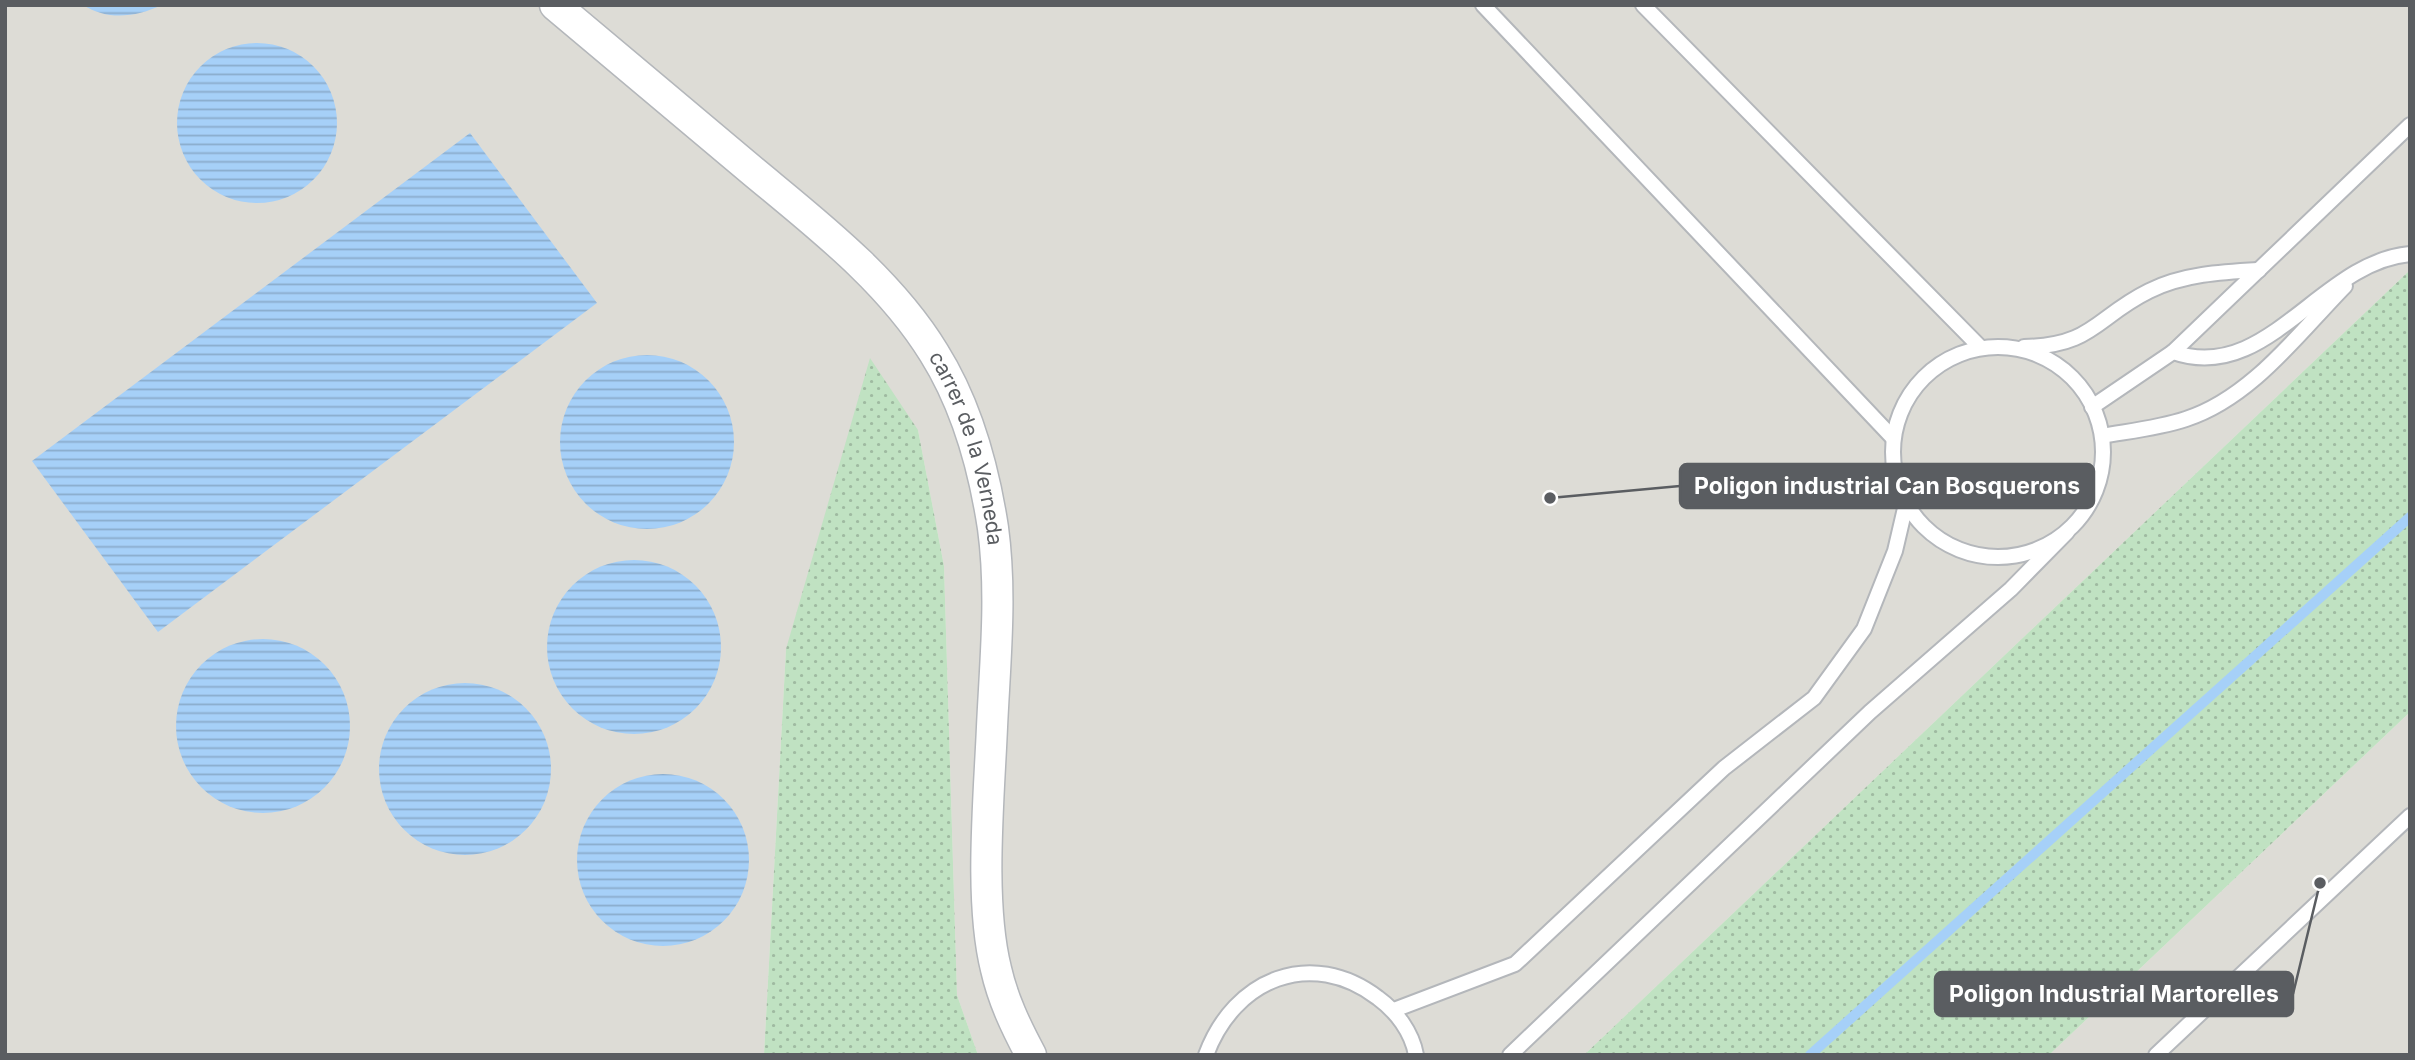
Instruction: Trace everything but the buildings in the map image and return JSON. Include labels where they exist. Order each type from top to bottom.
[{"type":"street","name":"carrer de la Verneda","points":[[555,5],[812,221],[870,274],[909,316],[935,354],[957,397],[982,477],[993,530],[997,598],[988,821],[995,967],[1012,1021],[1031,1055]]},
{"type":"lane","points":[[1483,5],[1893,438]]},
{"type":"lane","points":[[1643,5],[1981,348]]},
{"type":"lane","points":[[2092,407],[2172,352],[2410,125]]},
{"type":"lane","points":[[2172,352],[2196,360],[2224,357],[2246,349],[2276,332],[2314,299],[2361,270],[2378,261],[2410,254]]},
{"type":"lane","points":[[2102,436],[2188,419],[2219,403],[2254,379],[2361,270]]},
{"type":"lane","points":[[2067,532],[2032,553],[2011,557],[1971,555],[1934,537],[1919,524],[1897,484],[1893,438],[1905,402],[1928,373],[1960,353],[1981,348],[2048,347],[2080,338],[2147,292],[2175,280],[2216,273],[2259,271]]},
{"type":"lane","points":[[1510,1055],[1870,712],[2011,589],[2067,532],[2092,498],[2100,478],[2102,436],[2092,407],[2080,387],[2055,365],[2024,350],[2002,347]]},
{"type":"lane","points":[[1394,1010],[1515,964],[1724,768],[1814,698],[1864,629],[1895,551],[1906,504]]},
{"type":"lane","points":[[2157,1055],[2410,816]]},
{"type":"lane","points":[[1206,1055],[1216,1027],[1240,1000],[1269,981],[1314,972],[1358,982],[1394,1010],[1414,1044],[1416,1055]]},
{"type":"shaded area","points":[[5,5],[2410,5],[2410,270],[1584,1055],[978,1055],[957,995],[944,566],[918,430],[786,649],[764,1055],[5,1055]]},
{"type":"shaded area","points":[[2410,712],[2410,1055],[2049,1055]]},
{"type":"green space","points":[[2410,270],[2410,712],[2049,1055],[1584,1055]]},
{"type":"green space","points":[[870,358],[918,430],[944,566],[957,995],[978,1055],[764,1055],[786,649]]},
{"type":"water","points":[[83,5],[162,5],[122,16],[102,13]]},
{"type":"water","points":[[257,43],[288,49],[314,66],[331,92],[337,123],[331,154],[314,180],[288,197],[257,203],[226,197],[200,180],[183,154],[177,123],[183,92],[200,66],[226,49]]},
{"type":"water","points":[[470,133],[597,303],[158,632],[32,461]]},
{"type":"water","points":[[647,355],[680,362],[708,381],[727,409],[734,442],[727,475],[708,503],[680,522],[647,529],[614,522],[586,503],[567,475],[560,442],[567,409],[586,381],[614,362]]},
{"type":"water","points":[[634,560],[667,567],[695,586],[714,614],[721,647],[714,680],[695,708],[667,727],[634,734],[601,727],[573,708],[554,680],[547,647],[554,614],[573,586],[601,567]]},
{"type":"water","points":[[263,639],[296,645],[325,664],[344,693],[350,726],[344,759],[325,788],[296,807],[263,813],[230,807],[201,788],[182,759],[176,726],[182,693],[201,664],[230,645]]},
{"type":"water","points":[[465,683],[498,690],[526,708],[544,736],[551,769],[544,802],[526,830],[498,848],[465,855],[432,848],[404,830],[386,802],[379,769],[386,736],[404,708],[432,690]]},
{"type":"water","points":[[663,774],[696,781],[724,799],[742,827],[749,860],[742,893],[724,921],[696,939],[663,946],[630,939],[602,921],[584,893],[577,860],[584,827],[602,799],[630,781]]},
{"type":"waterway","points":[[1810,1055],[2410,517]]},
{"type":"place","name":"Poligon industrial Can Bosquerons","points":[[1550,498]]},
{"type":"place","name":"Poligon Industrial Martorelles","points":[[2320,883]]}]
